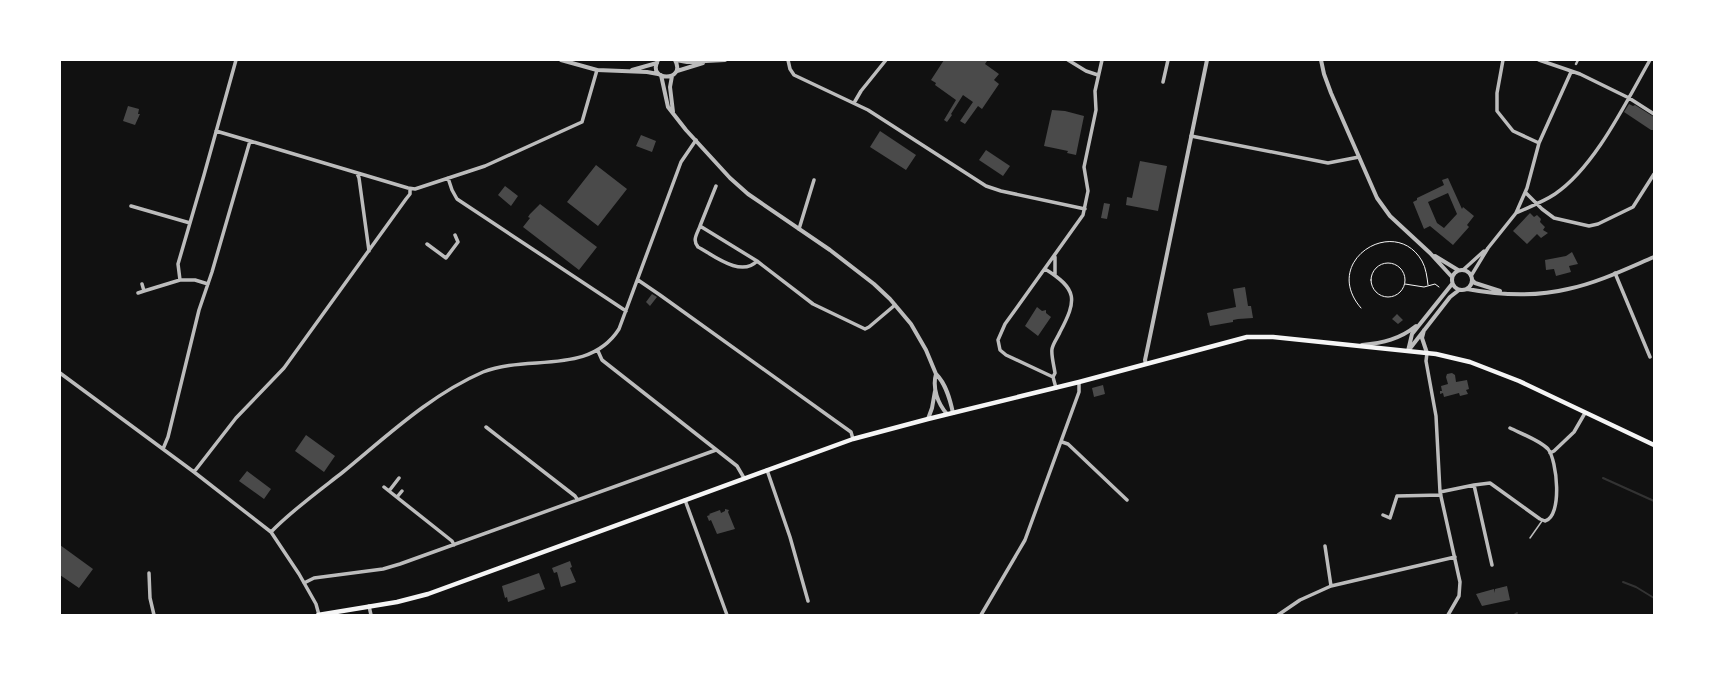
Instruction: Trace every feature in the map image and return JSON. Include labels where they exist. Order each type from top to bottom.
[{"type":"main road","points":[[318,615],[408,600],[428,594],[853,439],[1254,336],[1445,355],[1470,362],[1519,381],[1654,445]]},
{"type":"street","points":[[180,280],[178,264],[236,60]]},
{"type":"street","points":[[561,60],[597,70],[628,71],[666,77],[672,76],[677,71],[725,60]]},
{"type":"street","points":[[676,60],[681,62],[711,62]]},
{"type":"street","points":[[676,60],[678,65],[677,71]]},
{"type":"street","points":[[788,60],[790,69],[794,75],[854,103],[883,119],[986,186],[1001,191],[1085,208]]},
{"type":"street","points":[[854,103],[861,91],[886,60]]},
{"type":"street","points":[[1068,60],[1086,71],[1098,75]]},
{"type":"street","points":[[1054,377],[1004,354],[1000,350],[998,340],[1012,315],[1082,217],[1089,187],[1084,167],[1096,110],[1095,90],[1102,60]]},
{"type":"street","points":[[1163,82],[1168,60]]},
{"type":"street","points":[[1146,364],[1146,353],[1207,60]]},
{"type":"street","points":[[1321,60],[1326,80],[1371,186],[1383,208],[1430,253],[1452,277]]},
{"type":"street","points":[[1503,60],[1497,93],[1497,111],[1513,131],[1539,143]]},
{"type":"street","points":[[1539,60],[1580,74],[1629,98],[1654,114]]},
{"type":"street","points":[[1576,64],[1578,60]]},
{"type":"street","points":[[1516,213],[1555,194],[1577,174],[1600,145],[1650,60]]},
{"type":"street","points":[[628,71],[657,61],[656,68],[660,75],[668,107],[739,187],[866,277],[895,305],[906,317],[921,341],[936,374],[949,397],[953,413]]},
{"type":"street","points":[[216,131],[410,189],[490,164],[582,122],[597,70]]},
{"type":"street","points":[[1430,253],[1458,270],[1463,270],[1488,248],[1516,213],[1526,193],[1539,143],[1571,72]]},
{"type":"street","points":[[672,76],[670,92],[674,114]]},
{"type":"street","points":[[1192,136],[1328,163],[1359,157]]},
{"type":"street","points":[[271,532],[408,418],[430,402],[454,388],[476,376],[496,368],[578,358],[598,351],[615,335],[638,280],[653,235],[681,162],[696,140]]},
{"type":"street","points":[[163,449],[168,437],[199,310],[250,141]]},
{"type":"street","points":[[357,172],[369,251]]},
{"type":"street","points":[[1526,193],[1542,209],[1554,218],[1586,226],[1592,226],[1633,207],[1654,174]]},
{"type":"street","points":[[448,178],[452,190],[458,199],[626,310]]},
{"type":"street","points":[[799,229],[814,180]]},
{"type":"street","points":[[716,186],[695,238],[695,243],[698,247],[735,267],[748,267],[757,261]]},
{"type":"street","points":[[194,472],[236,418],[284,368],[410,194],[410,189]]},
{"type":"street","points":[[131,206],[190,223]]},
{"type":"street","points":[[700,226],[757,261],[813,304],[862,328],[869,327],[895,305]]},
{"type":"street","points":[[426,244],[446,258],[458,242],[455,235]]},
{"type":"street","points":[[1467,289],[1471,285],[1472,278],[1488,248]]},
{"type":"street","points":[[1055,275],[1054,259],[1056,254]]},
{"type":"street","points":[[1408,351],[1450,297],[1459,290],[1467,289],[1531,294],[1566,290],[1615,273],[1654,257]]},
{"type":"street","points":[[1045,269],[1055,275],[1070,292],[1073,305],[1071,312],[1052,349],[1056,388]]},
{"type":"street","points":[[1408,351],[1410,339],[1452,284],[1452,277],[1458,270]]},
{"type":"street","points":[[1463,270],[1475,283],[1505,292]]},
{"type":"street","points":[[1615,273],[1650,357]]},
{"type":"street","points":[[138,293],[180,280],[195,280],[208,284]]},
{"type":"street","points":[[638,280],[660,294],[851,432],[853,439]]},
{"type":"street","points":[[142,284],[144,291]]},
{"type":"street","points":[[1452,284],[1459,290]]},
{"type":"street","points":[[1354,346],[1384,342],[1408,332],[1422,322]]},
{"type":"street","points":[[1424,329],[1422,338],[1427,353],[1426,361],[1436,416],[1441,493],[1461,587],[1457,602],[1448,615]]},
{"type":"street","points":[[598,351],[600,357],[607,364],[737,466],[744,478]]},
{"type":"street","points":[[60,373],[194,472],[271,532],[316,604],[318,615]]},
{"type":"street","points":[[936,374],[936,387],[939,403],[947,414]]},
{"type":"street","points":[[981,615],[1025,540],[1062,442],[1079,392],[1079,382]]},
{"type":"street","points":[[928,419],[932,408],[936,387]]},
{"type":"street","points":[[1550,453],[1574,432],[1585,413]]},
{"type":"street","points":[[486,427],[577,499]]},
{"type":"street","points":[[1383,515],[1390,518],[1396,496],[1441,493],[1474,485],[1490,483],[1542,521],[1550,518],[1555,508],[1556,498],[1556,482],[1550,453],[1545,447],[1510,428]]},
{"type":"street","points":[[1062,442],[1068,444],[1127,500]]},
{"type":"street","points":[[304,583],[314,578],[393,566],[716,450]]},
{"type":"street","points":[[767,470],[790,537],[808,601]]},
{"type":"street","points":[[389,491],[399,478]]},
{"type":"street","points":[[1474,485],[1492,565]]},
{"type":"street","points":[[384,487],[452,541],[454,545]]},
{"type":"street","points":[[397,498],[402,491]]},
{"type":"street","points":[[685,500],[727,615]]},
{"type":"street","points":[[1325,546],[1331,586]]},
{"type":"street","points":[[1278,615],[1300,600],[1331,586],[1455,557]]},
{"type":"street","points":[[149,573],[150,598],[154,615]]},
{"type":"street","points":[[369,606],[371,615]]},
{"type":"lane","points":[[1530,538],[1542,521]]},
{"type":"path","points":[[1361,308],[1352,295],[1350,289],[1351,266],[1358,255],[1370,246],[1390,242],[1405,245],[1411,249],[1425,267],[1428,285]]},
{"type":"path","points":[[1392,263],[1402,270],[1405,277],[1405,284],[1400,293],[1396,296],[1386,298],[1374,291],[1371,284],[1371,277],[1375,269],[1379,266],[1392,263]]},
{"type":"path","points":[[1405,284],[1424,287],[1434,284],[1439,287]]},
{"type":"building","points":[[944,60],[985,60],[987,61],[985,64],[999,74],[994,80],[999,84],[982,109],[978,106],[965,124],[960,121],[973,102],[963,95],[947,122],[944,120],[956,100],[935,85],[936,83],[931,80]]},
{"type":"building","points":[[1629,104],[1633,106],[1635,105],[1654,117],[1654,130],[1651,130],[1624,112]]},
{"type":"building","points":[[128,106],[139,109],[138,114],[140,114],[135,125],[123,121]]},
{"type":"building","points":[[1052,110],[1065,111],[1084,116],[1076,155],[1067,153],[1068,151],[1044,146]]},
{"type":"building","points":[[880,131],[916,155],[906,170],[870,147]]},
{"type":"building","points":[[641,135],[656,141],[652,152],[636,146]]},
{"type":"building","points":[[986,150],[1010,166],[1003,176],[979,160]]},
{"type":"building","points":[[1140,161],[1167,166],[1158,211],[1126,205],[1127,197],[1132,198]]},
{"type":"building","points":[[596,165],[627,189],[598,226],[567,202]]},
{"type":"building","points":[[1448,178],[1462,209],[1463,207],[1474,216],[1467,225],[1469,227],[1453,245],[1430,226],[1424,229],[1413,202],[1417,200],[1417,198],[1444,185],[1442,180]],"holes":[[[1448,193],[1457,214],[1444,228],[1437,223],[1428,202]]]},
{"type":"building","points":[[505,186],[518,196],[511,206],[498,195]]},
{"type":"building","points":[[1104,203],[1110,204],[1107,219],[1101,218]]},
{"type":"building","points":[[540,204],[597,247],[579,270],[523,227],[530,218],[528,217],[530,214]]},
{"type":"building","points":[[1530,213],[1534,217],[1537,215],[1541,219],[1540,222],[1545,227],[1543,230],[1548,233],[1541,238],[1537,234],[1527,244],[1513,231]]},
{"type":"building","points":[[1572,252],[1578,264],[1569,266],[1571,272],[1556,276],[1554,269],[1546,270],[1545,260],[1566,256]]},
{"type":"building","points":[[1245,287],[1248,306],[1251,306],[1253,318],[1238,319],[1233,320],[1233,322],[1210,326],[1207,313],[1236,307],[1233,289]]},
{"type":"building","points":[[652,294],[657,297],[650,306],[646,302]]},
{"type":"building","points":[[1037,307],[1042,311],[1046,310],[1046,313],[1051,317],[1038,336],[1025,326]]},
{"type":"building","points":[[1397,314],[1403,320],[1398,324],[1392,319]]},
{"type":"building","points":[[1452,373],[1455,375],[1456,382],[1467,380],[1469,389],[1466,390],[1468,394],[1460,396],[1459,393],[1444,397],[1443,393],[1440,394],[1440,391],[1442,391],[1441,386],[1448,384],[1446,377],[1447,374]]},
{"type":"building","points":[[1103,385],[1105,394],[1094,397],[1092,388]]},
{"type":"building","points":[[306,435],[335,456],[324,472],[295,451]]},
{"type":"building","points":[[247,471],[271,489],[264,499],[239,481]]},
{"type":"building","points":[[725,509],[729,510],[728,512],[735,529],[717,534],[711,520],[709,521],[707,516],[720,510],[721,513],[725,511]]},
{"type":"building","points":[[60,545],[93,569],[79,588],[60,575]]},
{"type":"building","points":[[570,561],[572,567],[570,568],[576,582],[561,587],[557,572],[554,573],[552,568]]},
{"type":"building","points":[[539,573],[545,589],[508,602],[507,597],[505,598],[502,586]]},
{"type":"building","points":[[1507,586],[1510,600],[1482,606],[1476,594],[1494,589],[1495,593],[1495,589]]},
{"type":"waterway","points":[[1603,478],[1654,501]]},
{"type":"waterway","points":[[1623,582],[1636,587],[1654,598]]}]
